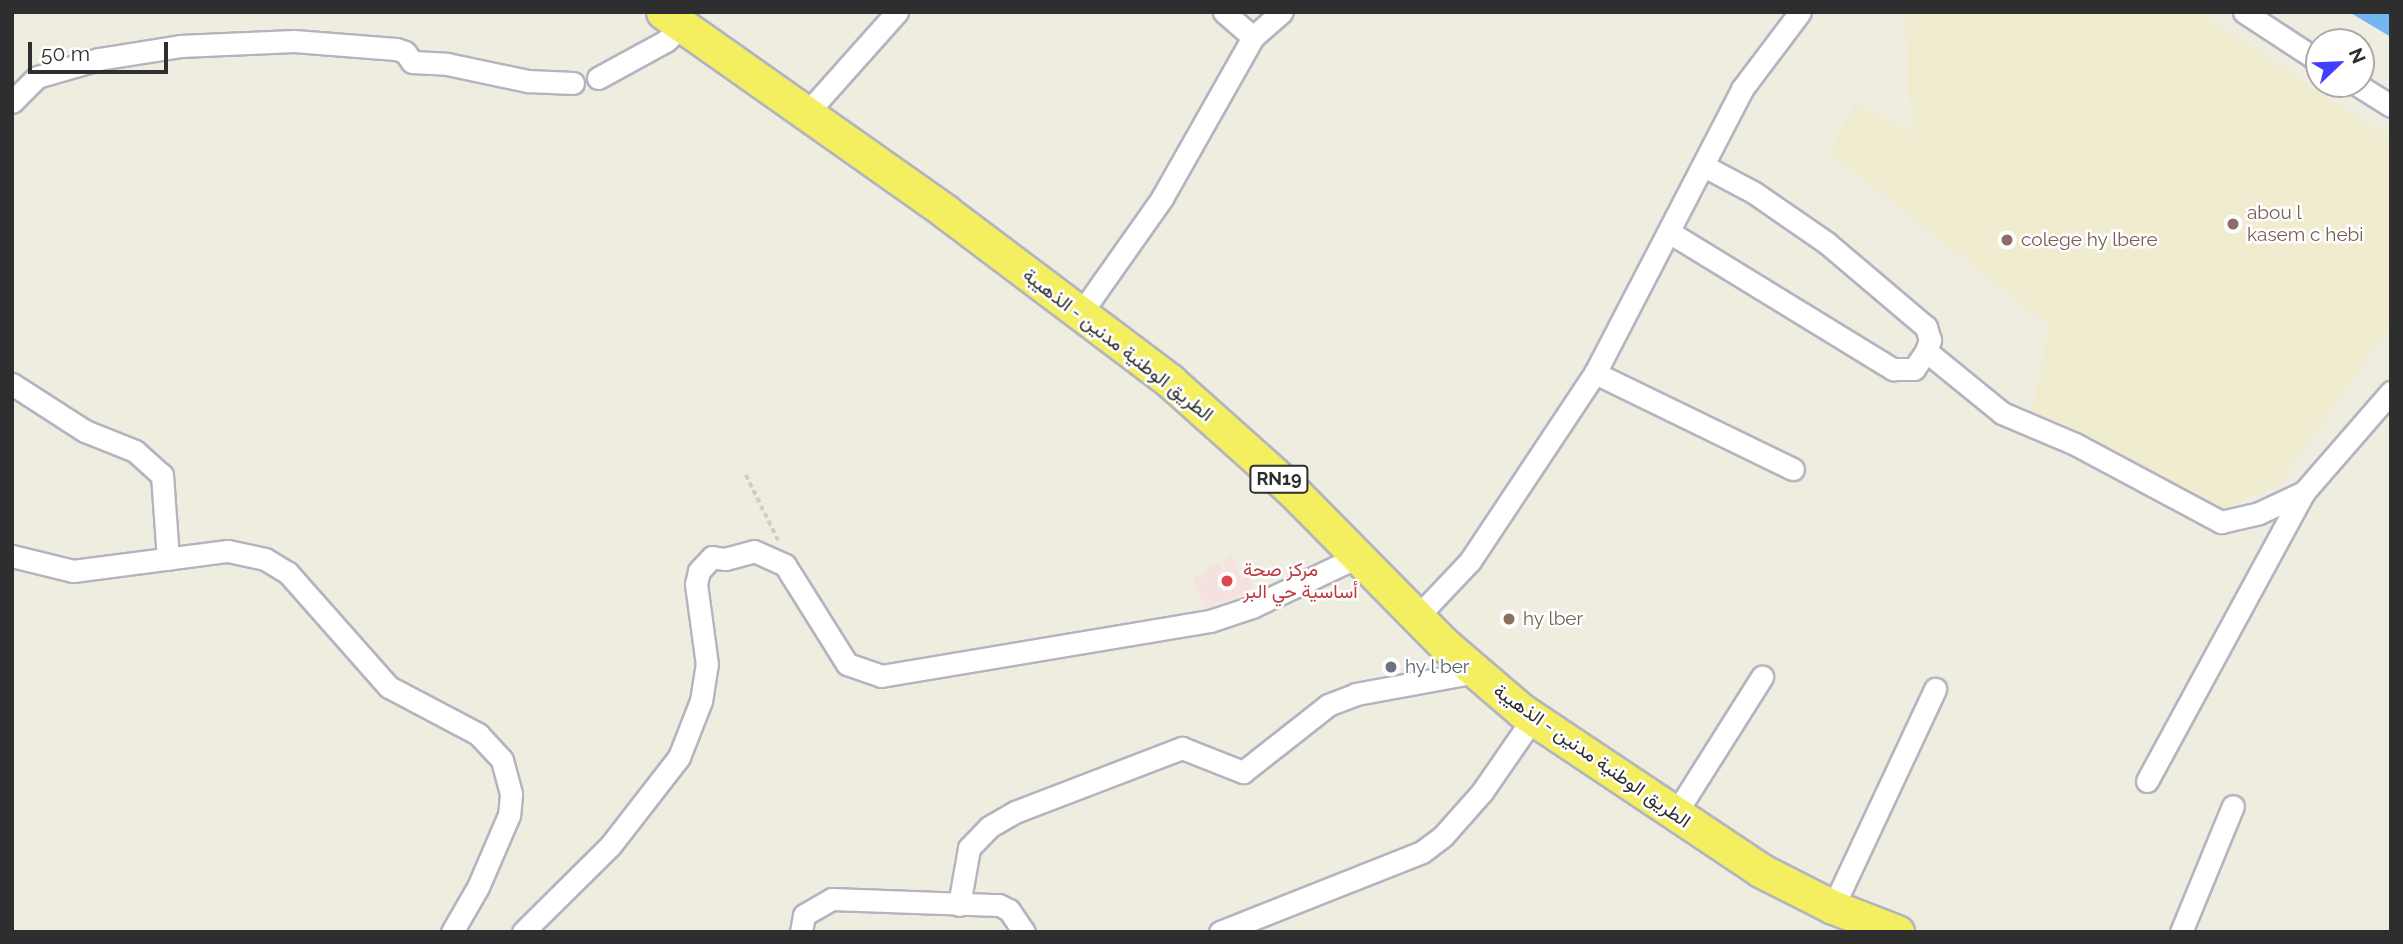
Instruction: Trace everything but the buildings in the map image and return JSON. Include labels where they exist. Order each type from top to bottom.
[{"type":"main road","name":"الطريق الوطنية مدنين - الذهيبة","points":[[672,19],[1081,313],[1170,381],[1272,472],[1355,558],[1476,672],[1532,718],[1674,816],[1760,870],[1833,907],[1897,932]]},
{"type":"street","points":[[806,114],[897,12]]},
{"type":"street","points":[[1224,12],[1253,37]]},
{"type":"street","points":[[1081,313],[1162,198],[1253,37],[1282,12]]},
{"type":"street","points":[[1418,615],[1470,561],[1595,373],[1741,89],[1800,12]]},
{"type":"street","points":[[2244,12],[2305,52]]},
{"type":"street","points":[[598,78],[666,41],[672,19]]},
{"type":"street","points":[[12,102],[37,77],[99,59],[180,46],[294,41],[396,49],[405,52],[412,62],[447,64],[527,81],[573,83]]},
{"type":"street","points":[[2375,96],[2391,106]]},
{"type":"street","points":[[1669,232],[1894,369],[1914,369],[1926,351],[1930,338],[1926,327],[1827,243],[1764,199],[1703,166]]},
{"type":"street","points":[[1926,351],[2002,413],[2075,444],[2221,522],[2259,513],[2304,492]]},
{"type":"street","points":[[1595,373],[1793,469]]},
{"type":"street","points":[[12,384],[85,431],[135,450],[162,475],[168,559]]},
{"type":"street","points":[[2147,781],[2304,492],[2391,392]]},
{"type":"street","points":[[12,556],[72,571],[228,551],[265,559],[288,573],[389,687],[478,734],[496,752],[508,778],[509,815],[478,887],[452,932]]},
{"type":"street","points":[[523,932],[610,846],[679,757],[701,701],[707,665],[696,584],[699,571],[718,555],[725,559],[754,551],[785,565],[847,664],[880,676],[1210,621],[1252,607],[1355,558]]},
{"type":"street","points":[[959,905],[969,848],[989,827],[1015,812],[1182,748],[1243,772],[1328,705],[1356,694],[1476,672]]},
{"type":"street","points":[[1674,816],[1762,677]]},
{"type":"street","points":[[1833,907],[1935,689]]},
{"type":"street","points":[[1220,932],[1422,852],[1444,836],[1482,792],[1532,718]]},
{"type":"street","points":[[2181,932],[2233,806]]},
{"type":"street","points":[[801,932],[804,915],[832,899],[999,905],[1009,910],[1024,932]]},
{"type":"path","points":[[746,475],[774,525],[785,565]]},
{"type":"shaded area","name":"abou l kasem c hebi","points":[[1905,12],[2197,12],[2305,82],[2305,98],[2329,98],[2391,138],[2391,325],[2278,485],[2220,511],[2031,415],[2050,326],[1829,152],[1855,104],[1911,132]]},
{"type":"shaded area","name":"مركز صحة أساسية حي البر","points":[[1232,555],[1241,579],[1250,576],[1253,591],[1205,608],[1193,578],[1197,573],[1203,581],[1202,571],[1219,564],[1222,571],[1227,569],[1223,560]]},
{"type":"water","points":[[2349,12],[2391,12],[2391,37]]},
{"type":"place","name":"abou l kasem c hebi","points":[[2233,224]]},
{"type":"place","name":"colege hy lbere","points":[[2007,240]]},
{"type":"place","name":"مركز صحة أساسية حي البر","points":[[1227,581]]},
{"type":"place","name":"hy lber","points":[[1509,619]]},
{"type":"place","name":"hy l ber","points":[[1391,667]]}]
